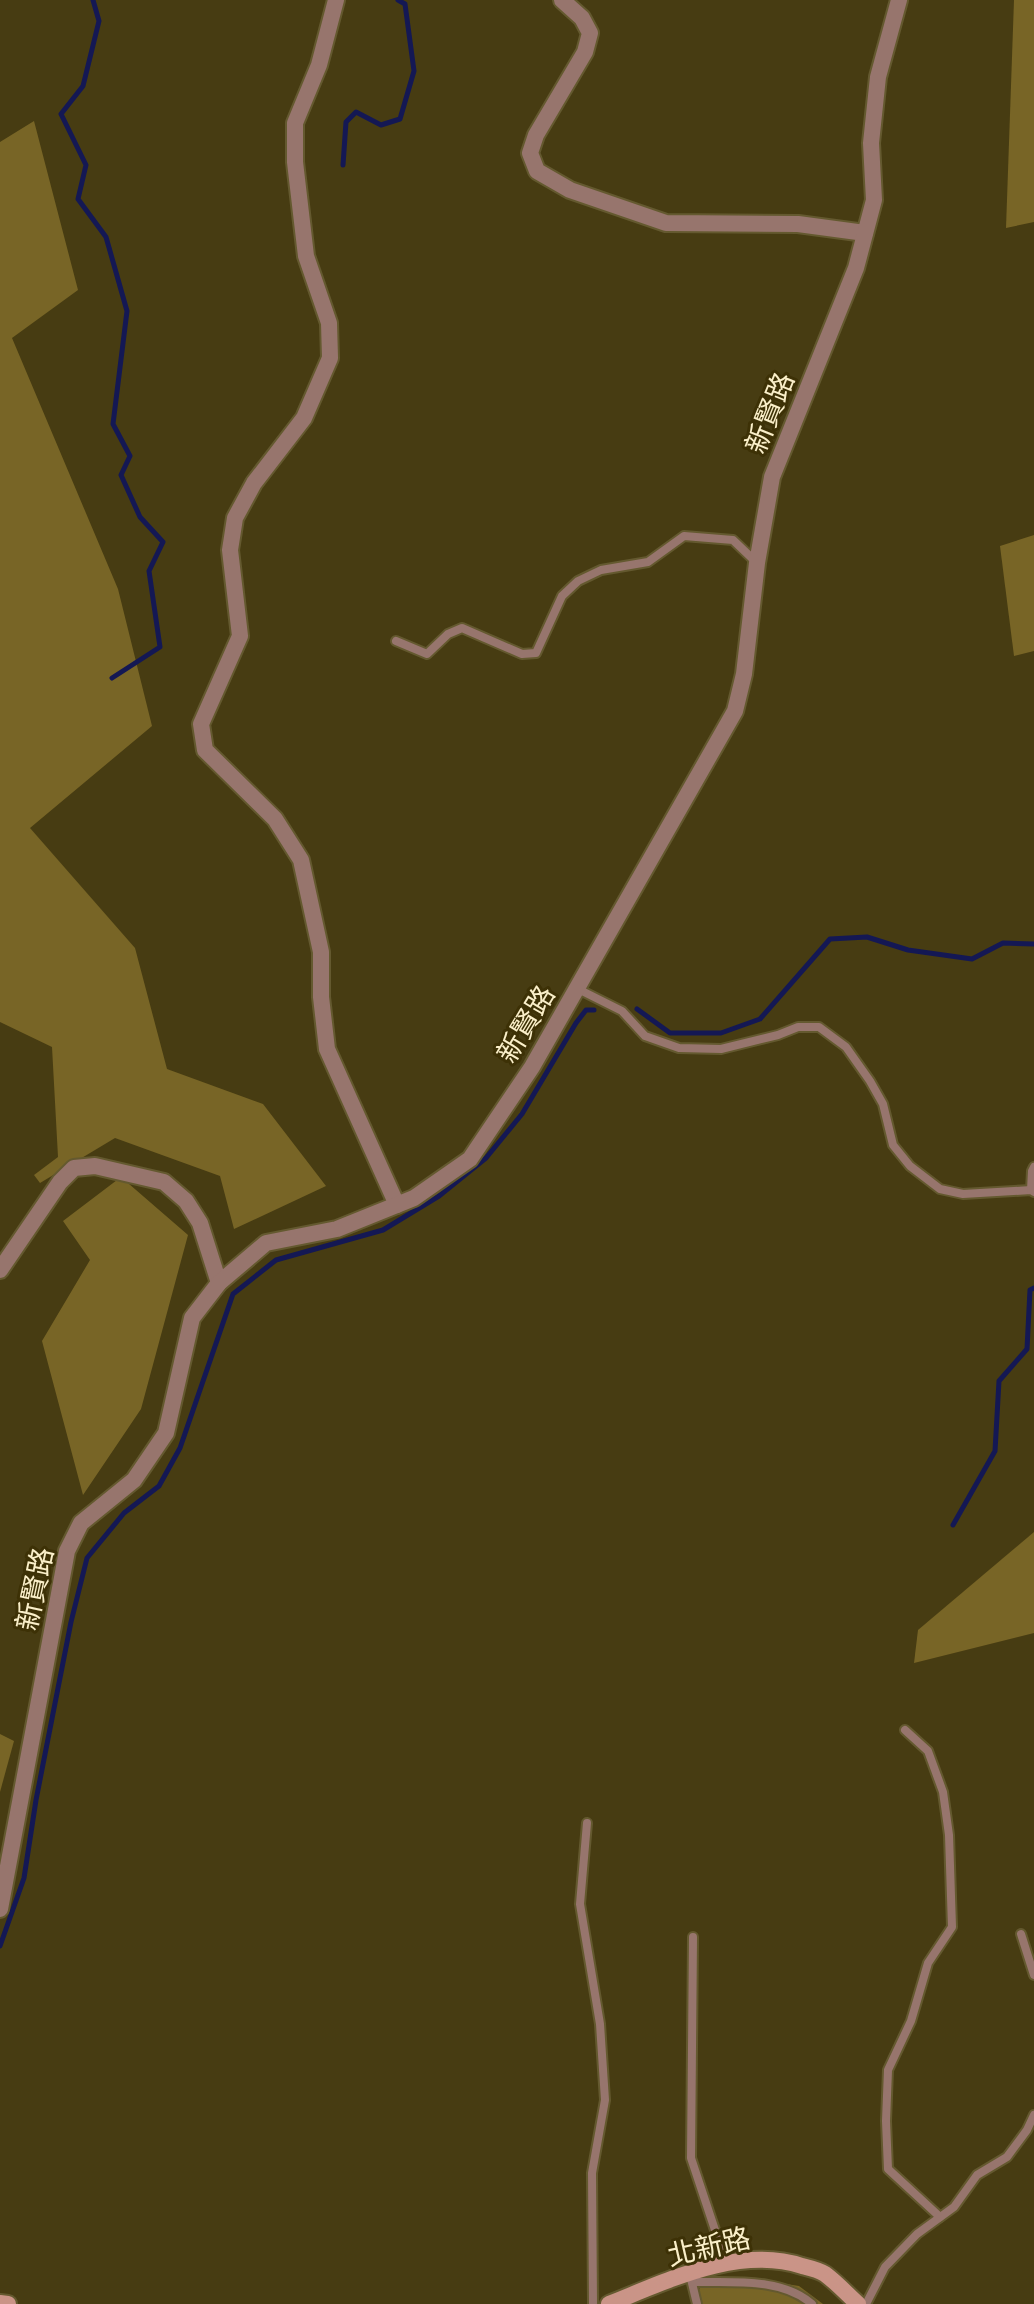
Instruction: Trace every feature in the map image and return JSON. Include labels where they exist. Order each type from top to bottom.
[{"type":"main road","name":"北新路","points":[[609,2304],[691,2278],[726,2263],[767,2260],[796,2264],[823,2273],[858,2304]]},
{"type":"main road","points":[[0,2303],[8,2304]]},
{"type":"street","points":[[336,0],[319,65],[295,123],[295,162],[306,256],[329,323],[330,358],[304,418],[254,483],[235,518],[230,550],[240,636],[201,724],[205,750],[275,819],[301,860],[321,952],[321,997],[327,1049],[397,1205]]},
{"type":"street","points":[[562,0],[582,18],[590,33],[585,52],[536,135],[530,153],[537,171],[570,190],[666,223],[798,224],[865,233]]},
{"type":"street","name":"新賢路","points":[[0,1909],[67,1551],[81,1523],[134,1480],[166,1433],[192,1318],[219,1283],[266,1243],[337,1229],[414,1198],[470,1159],[532,1067],[735,711],[744,674],[757,563],[772,477],[856,268],[874,200],[871,143],[878,77],[899,0]]},
{"type":"street","points":[[0,1270],[60,1182],[74,1168],[95,1166],[164,1182],[186,1201],[200,1223],[219,1283]]},
{"type":"lane","points":[[396,641],[427,654],[448,634],[462,628],[522,654],[536,653],[562,596],[578,581],[601,570],[648,562],[684,536],[733,540],[757,563]]},
{"type":"lane","points":[[578,989],[622,1011],[645,1036],[679,1048],[721,1049],[798,1027],[819,1027],[846,1047],[870,1081],[883,1104],[893,1145],[910,1166],[940,1189],[963,1194],[1032,1191],[1034,1167]]},
{"type":"lane","points":[[905,1730],[928,1751],[943,1792],[949,1835],[952,1927],[928,1963],[911,2021],[888,2070],[888,2169],[940,2217]]},
{"type":"lane","points":[[587,1823],[580,1904],[600,2024],[605,2100],[592,2173],[593,2304]]},
{"type":"lane","points":[[1021,1934],[1034,1975]]},
{"type":"lane","points":[[693,1937],[691,2158],[726,2263]]},
{"type":"lane","points":[[866,2304],[885,2267],[917,2234],[954,2207],[977,2175],[1007,2157],[1034,2115]]},
{"type":"lane","points":[[697,2304],[691,2278],[785,2288],[800,2294],[812,2304]]},
{"type":"shaded area","points":[[1014,0],[1034,0],[1034,222],[1006,228]]},
{"type":"shaded area","points":[[34,121],[78,290],[12,338],[118,589],[152,726],[30,828],[135,948],[167,1069],[263,1104],[326,1186],[234,1229],[220,1176],[115,1138],[40,1183],[34,1175],[58,1157],[52,1047],[0,1022],[0,142]]},
{"type":"shaded area","points":[[1034,535],[1034,651],[1014,656],[1000,546]]},
{"type":"shaded area","points":[[121,1177],[188,1235],[141,1409],[83,1495],[42,1341],[90,1260],[63,1221]]},
{"type":"shaded area","points":[[1034,1532],[1034,1633],[914,1663],[918,1630]]},
{"type":"shaded area","points":[[0,1734],[14,1741],[0,1792]]},
{"type":"shaded area","points":[[750,2278],[799,2286],[823,2304],[698,2304],[697,2291],[709,2279]]},
{"type":"waterway","points":[[93,0],[99,21],[83,86],[61,114],[86,165],[78,199],[106,237],[127,311],[113,424],[130,456],[121,475],[140,517],[163,542],[149,571],[160,647],[112,678]]},
{"type":"waterway","points":[[343,165],[346,122],[356,112],[381,125],[400,119],[414,71],[405,4],[398,0]]},
{"type":"waterway","points":[[637,1009],[670,1033],[721,1033],[760,1019],[830,939],[867,937],[908,950],[972,959],[1003,943],[1034,944]]},
{"type":"waterway","points":[[0,1946],[24,1878],[71,1622],[87,1558],[124,1513],[159,1486],[180,1448],[233,1294],[276,1260],[383,1230],[439,1196],[486,1158],[522,1114],[576,1023],[586,1010],[594,1010]]},
{"type":"waterway","points":[[953,1525],[995,1451],[999,1381],[1027,1349],[1030,1290],[1034,1288]]}]
